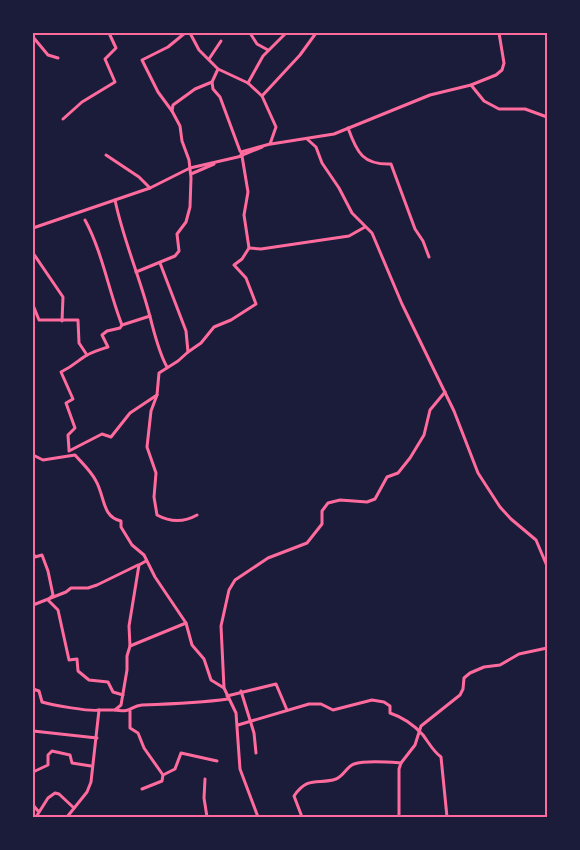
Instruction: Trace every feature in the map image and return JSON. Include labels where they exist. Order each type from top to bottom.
[{"type":"street","points":[[63,119],[82,102],[116,82],[105,59],[116,48],[110,33]]},
{"type":"street","points":[[136,272],[175,256],[178,251],[177,234],[186,222],[190,207],[191,174],[180,126],[158,92],[142,60],[168,47],[185,33]]},
{"type":"street","points":[[190,33],[199,50],[218,69],[248,83],[262,96],[276,127],[270,144]]},
{"type":"street","points":[[250,33],[257,44],[268,50]]},
{"type":"street","points":[[248,83],[259,61],[285,33]]},
{"type":"street","points":[[262,96],[300,55],[316,33]]},
{"type":"street","points":[[191,174],[270,144],[334,134],[430,95],[471,85],[496,75],[502,70],[504,63],[500,33]]},
{"type":"street","points":[[33,37],[48,55],[58,58]]},
{"type":"street","points":[[208,59],[221,41]]},
{"type":"street","points":[[197,515],[189,519],[172,521],[157,514],[154,497],[156,473],[147,447],[151,411],[157,395],[159,373],[201,343],[214,327],[231,320],[256,304],[246,278],[234,265],[242,259],[249,248],[244,215],[248,192],[242,154],[220,97],[213,89],[212,82],[218,69]]},
{"type":"street","points":[[172,111],[173,105],[195,89],[212,82]]},
{"type":"street","points":[[471,85],[484,101],[499,109],[525,109],[547,117]]},
{"type":"street","points":[[348,128],[357,149],[367,161],[377,165],[391,164],[415,229],[429,257]]},
{"type":"street","points":[[307,140],[316,147],[322,163],[352,213],[372,233],[402,304],[445,392],[478,473],[500,507],[536,540],[547,566]]},
{"type":"street","points":[[33,228],[150,188],[190,168],[242,154]]},
{"type":"street","points":[[106,155],[139,177],[150,188]]},
{"type":"street","points":[[115,200],[126,246],[167,368]]},
{"type":"street","points":[[85,220],[122,325]]},
{"type":"street","points":[[249,248],[261,249],[350,236],[365,227]]},
{"type":"street","points":[[33,254],[63,297],[62,321]]},
{"type":"street","points":[[160,263],[186,331],[188,352]]},
{"type":"street","points":[[33,305],[39,320],[78,320],[79,343],[87,355]]},
{"type":"street","points":[[69,453],[68,435],[75,428],[66,403],[73,399],[61,372],[75,365],[87,355],[108,347],[102,335],[107,331],[150,315]]},
{"type":"street","points":[[258,817],[240,769],[236,713],[224,688],[221,626],[229,590],[235,580],[268,558],[307,543],[322,524],[322,511],[328,503],[340,500],[367,502],[375,499],[387,477],[398,473],[410,458],[424,435],[430,410],[445,392]]},
{"type":"street","points":[[33,455],[43,460],[60,459],[102,434],[111,437],[130,413],[157,395]]},
{"type":"street","points":[[69,453],[75,455],[91,473],[108,513],[113,519],[121,521],[121,527],[132,545],[144,555],[155,577],[186,623],[192,645],[204,659],[211,680],[224,688]]},
{"type":"street","points":[[33,553],[35,557],[42,555],[48,571],[53,595],[48,600]]},
{"type":"street","points":[[33,605],[71,588],[88,588],[98,585],[134,569],[146,560]]},
{"type":"street","points":[[115,710],[121,705],[127,670],[126,656],[130,646],[129,626],[139,565]]},
{"type":"street","points":[[48,600],[58,610],[69,660],[77,659],[78,671],[89,680],[108,682],[113,692],[123,694]]},
{"type":"street","points":[[130,646],[186,623]]},
{"type":"street","points":[[399,817],[399,769],[414,745],[418,730],[425,722],[460,696],[464,678],[470,673],[484,667],[500,665],[519,654],[547,648]]},
{"type":"street","points":[[33,689],[39,692],[42,702],[52,705],[92,711],[130,711],[140,705],[190,704],[276,684],[286,710]]},
{"type":"street","points":[[241,692],[255,733],[256,753]]},
{"type":"street","points":[[238,725],[286,710],[317,704],[333,710],[377,701],[390,706],[390,713],[402,718],[418,730],[441,757],[447,817]]},
{"type":"street","points":[[67,817],[87,792],[91,782],[99,710]]},
{"type":"street","points":[[130,711],[130,728],[138,733],[144,748],[163,775],[162,781],[142,789]]},
{"type":"street","points":[[33,731],[97,738]]},
{"type":"street","points":[[33,772],[48,765],[48,754],[52,751],[70,755],[72,763],[91,766]]},
{"type":"street","points":[[163,775],[175,769],[181,753],[217,761]]},
{"type":"street","points":[[302,817],[294,796],[303,786],[313,781],[339,777],[355,764],[401,763]]},
{"type":"street","points":[[206,779],[204,798],[207,817]]},
{"type":"street","points":[[36,817],[38,811],[55,793],[74,808]]},
{"type":"street","points":[[33,805],[38,811]]}]
